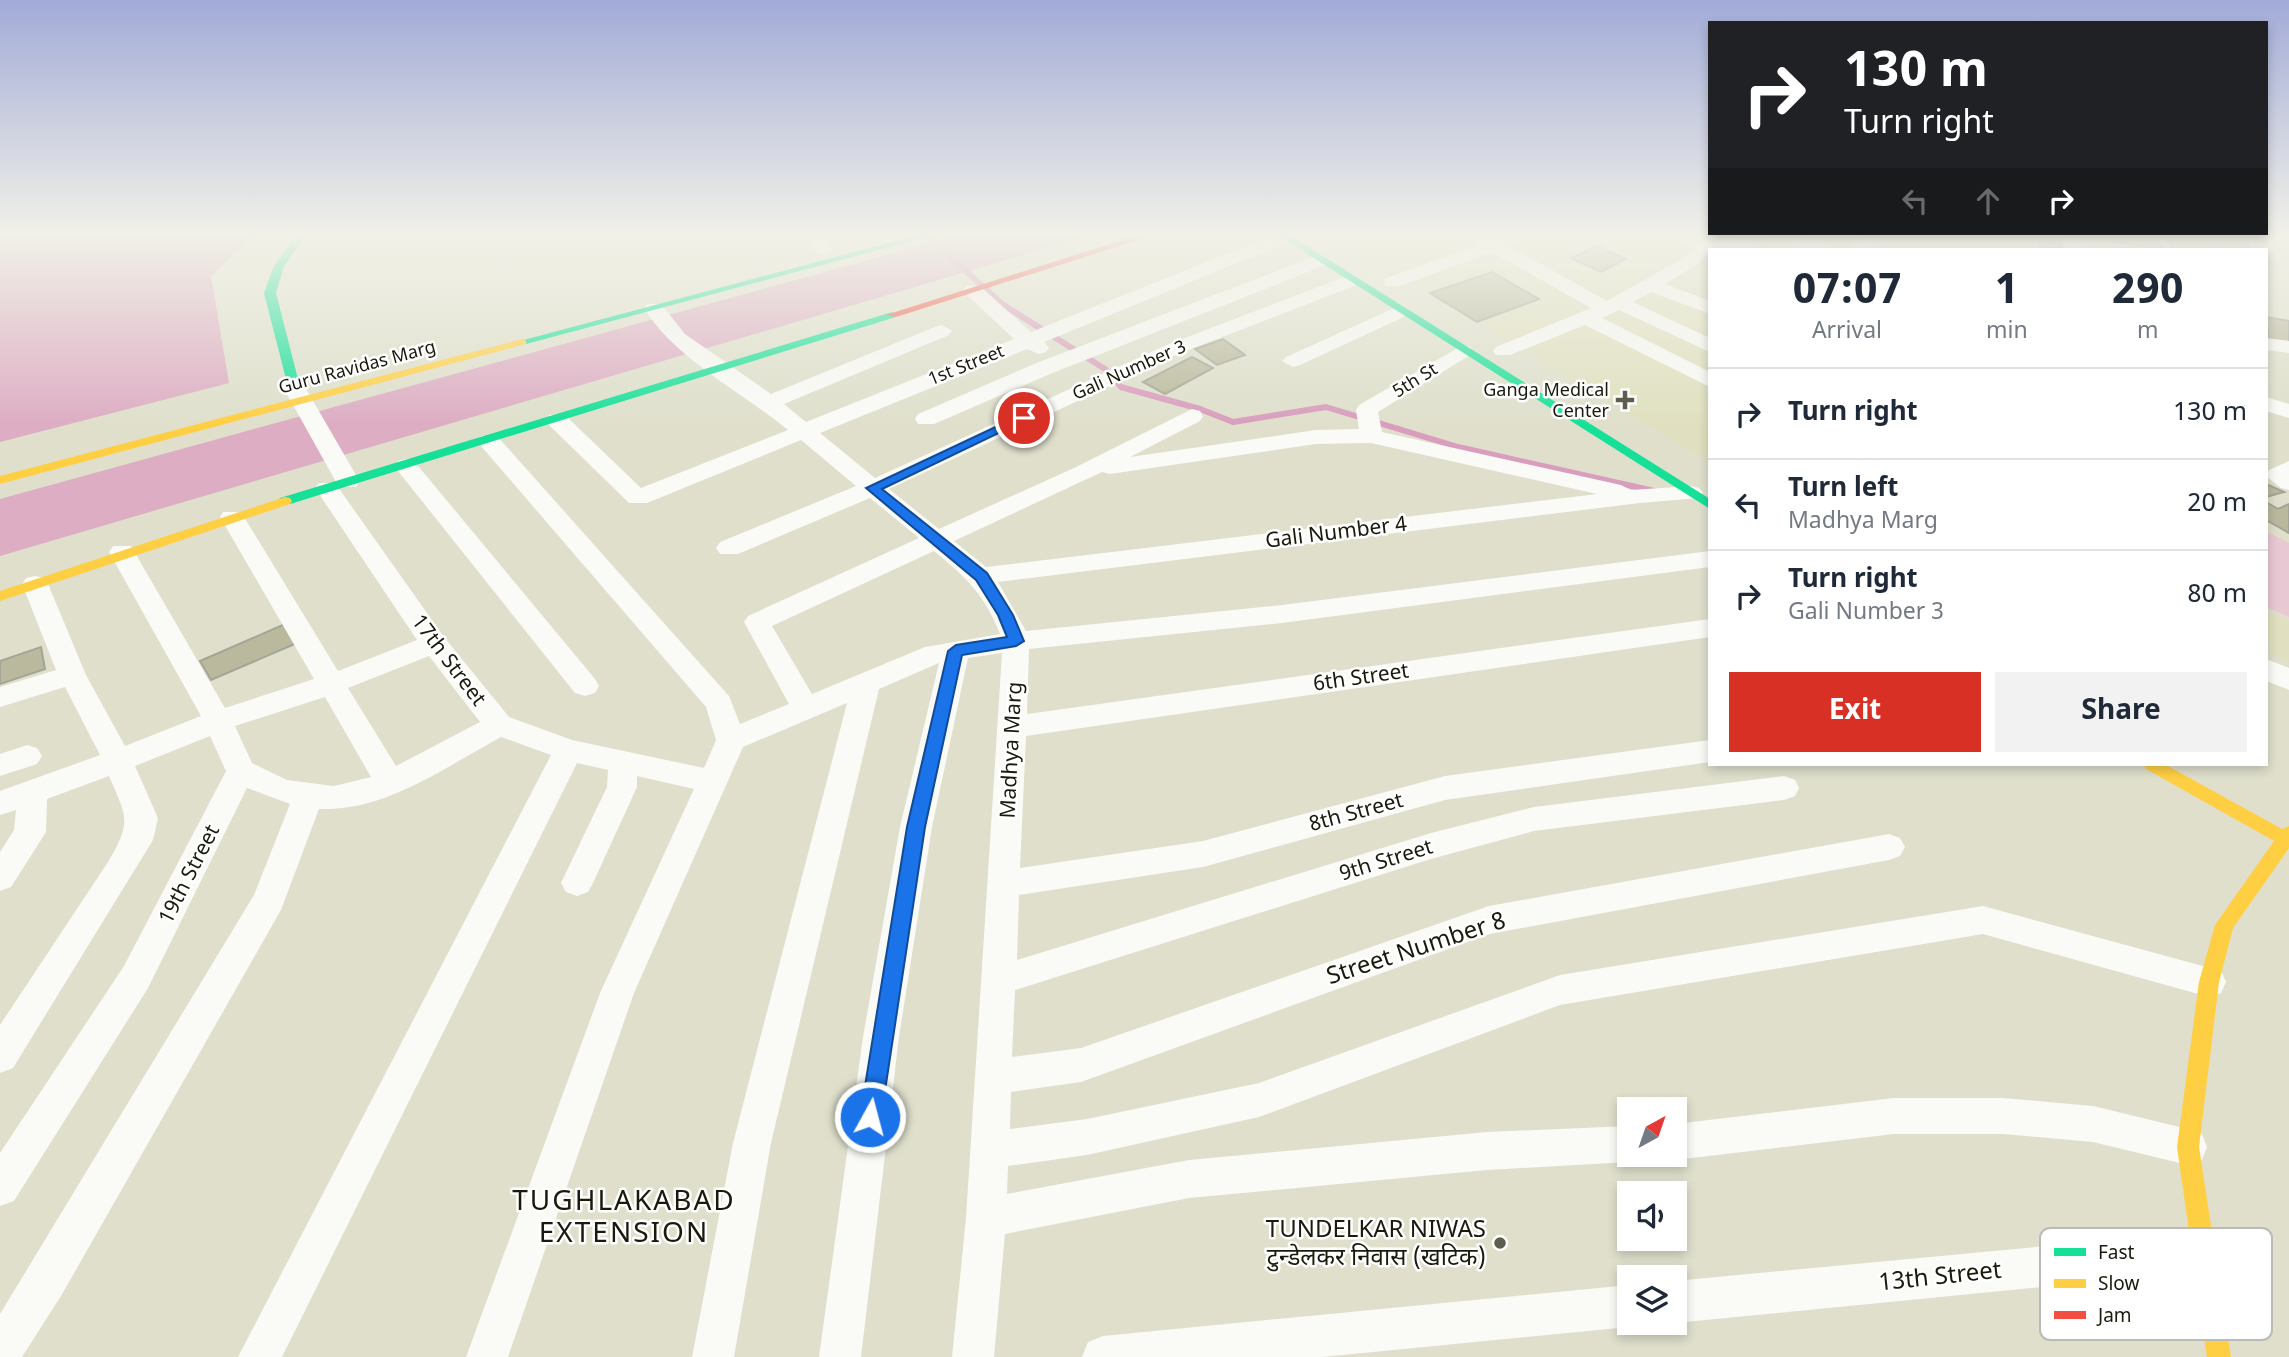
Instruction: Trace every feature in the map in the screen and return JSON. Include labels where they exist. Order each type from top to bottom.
[{"type":"main road","points":[[272,299],[298,394]]},
{"type":"main road","name":"Guru Ravidas Marg","points":[[0,480],[625,299]]},
{"type":"main road","name":"Guru Ravidas Marg","points":[[79,442],[298,394],[683,299]]},
{"type":"main road","points":[[0,596],[122,552],[232,517],[489,441],[721,366],[942,299]]},
{"type":"main road","points":[[1397,299],[1408,304]]},
{"type":"main road","points":[[1404,299],[1463,351],[1700,499]]},
{"type":"main road","points":[[1498,347],[1526,365]]},
{"type":"main road","points":[[2154,766],[2288,837],[2224,925],[2209,982],[2188,1147],[2201,1228]]},
{"type":"street","points":[[983,299],[1027,340],[1059,362]]},
{"type":"street","name":"1st Street","points":[[557,420],[638,498],[1128,299]]},
{"type":"street","points":[[926,419],[1059,362],[1220,299]]},
{"type":"street","name":"Gali Number 3","points":[[729,548],[872,488],[1171,350],[1302,299]]},
{"type":"street","points":[[1600,299],[1708,345]]},
{"type":"street","points":[[1498,347],[1586,318],[1625,299]]},
{"type":"street","points":[[1687,299],[1708,307]]},
{"type":"street","points":[[1293,361],[1408,304]]},
{"type":"street","name":"Madhya Marg","points":[[654,307],[663,323],[678,338],[769,402],[981,576],[1006,615],[1016,641],[986,1217],[974,1357]]},
{"type":"street","points":[[1586,318],[1708,380]]},
{"type":"street","points":[[769,402],[942,331]]},
{"type":"street","points":[[2268,344],[2289,347]]},
{"type":"street","name":"5th St","points":[[1371,436],[1367,410],[1463,351]]},
{"type":"street","name":"17th Street","points":[[298,394],[337,485],[434,644],[499,725],[569,750],[712,781]]},
{"type":"street","points":[[2268,405],[2289,411]]},
{"type":"street","points":[[805,708],[757,622],[938,541],[1192,416]]},
{"type":"street","points":[[1084,471],[1316,437],[1371,436],[1640,496]]},
{"type":"street","points":[[489,441],[719,703],[731,740]]},
{"type":"street","points":[[406,466],[585,686]]},
{"type":"street","points":[[2289,468],[2277,475],[2289,484]]},
{"type":"street","name":"Gali Number 4","points":[[981,576],[1640,496],[1700,499]]},
{"type":"street","points":[[232,517],[389,781]]},
{"type":"street","points":[[122,552],[218,721],[241,771],[272,789],[308,796],[349,796],[389,781],[499,725]]},
{"type":"street","points":[[487,1357],[617,993],[731,740],[935,654],[1016,641],[1282,614],[1708,559]]},
{"type":"street","points":[[0,1056],[137,840],[142,818],[118,761],[72,675],[36,584]]},
{"type":"street","name":"6th Street","points":[[1013,727],[1708,628]]},
{"type":"street","points":[[0,803],[118,761],[218,721],[332,684],[434,644]]},
{"type":"street","points":[[840,1357],[881,1037],[916,827],[956,651]]},
{"type":"street","points":[[2268,670],[2289,680]]},
{"type":"street","points":[[0,696],[72,675]]},
{"type":"street","points":[[713,1357],[752,1143],[866,683]]},
{"type":"street","points":[[259,1357],[569,750]]},
{"type":"street","name":"8th Street","points":[[1004,884],[1203,853],[1445,788],[1708,751]]},
{"type":"street","points":[[577,883],[622,787],[623,761]]},
{"type":"street","name":"19th Street","points":[[0,1187],[136,977],[241,771]]},
{"type":"street","name":"9th Street","points":[[999,980],[1431,846],[1534,820],[1784,788]]},
{"type":"street","points":[[0,878],[30,831],[32,793]]},
{"type":"street","points":[[0,1352],[53,1270],[269,900],[308,796]]},
{"type":"street","name":"Street Number 8","points":[[993,1077],[1081,1065],[1489,920],[1889,847]]},
{"type":"street","points":[[988,1150],[1087,1137],[1259,1100],[1560,990],[1983,920],[2209,982]]},
{"type":"street","points":[[1687,1141],[1894,1116],[2003,1116],[2092,1124],[2188,1147]]},
{"type":"street","points":[[986,1217],[1189,1180],[1487,1151],[1617,1145]]},
{"type":"street","name":"13th Street","points":[[1687,1301],[2040,1267]]},
{"type":"street","points":[[1103,1357],[1617,1307]]},
{"type":"shaded area","points":[[0,299],[215,299],[229,383],[0,442]]},
{"type":"shaded area","points":[[726,299],[873,299],[0,556],[0,499]]},
{"type":"shaded area","points":[[1440,299],[1708,299],[1708,462]]},
{"type":"shaded area","points":[[2268,532],[2289,543],[2289,617],[2268,608]]},
{"type":"shaded area","points":[[2268,613],[2289,622],[2289,662],[2268,652]]},
{"type":"building","points":[[1440,299],[1538,299],[1477,322]]},
{"type":"building","points":[[2268,317],[2289,321],[2289,343],[2269,340]]},
{"type":"building","points":[[1223,339],[1245,355],[1217,365],[1195,349]]},
{"type":"building","points":[[1192,357],[1213,368],[1165,394],[1143,382]]},
{"type":"building","points":[[2268,485],[2284,492],[2268,496]]},
{"type":"building","points":[[2268,503],[2278,509],[2289,504],[2289,533],[2268,521]]},
{"type":"building","points":[[285,624],[297,643],[211,680],[200,661]]},
{"type":"building","points":[[41,647],[45,669],[0,684],[0,661]]},
{"type":"waterway","points":[[997,299],[1105,369],[1121,387],[1200,409],[1233,422],[1326,407],[1458,447],[1654,491]]},
{"type":"traffic: fast","points":[[272,299],[294,387]]},
{"type":"traffic: fast","points":[[522,342],[685,299]]},
{"type":"traffic: fast","points":[[1384,299],[1708,504]]},
{"type":"traffic: fast","points":[[285,501],[892,315]]},
{"type":"traffic: slow","points":[[0,480],[522,342]]},
{"type":"traffic: slow","points":[[0,596],[285,501]]},
{"type":"traffic: slow","points":[[2154,766],[2289,841]]},
{"type":"traffic: slow","points":[[2200,1228],[2188,1147],[2209,982],[2224,925],[2289,833]]},
{"type":"traffic: slow","points":[[2216,1340],[2219,1357]]},
{"type":"traffic: jam","points":[[892,315],[942,299]]},
{"type":"place","name":"Ganga Medical Center","points":[[1625,400]]},
{"type":"place","name":"TUNDELKAR NIWAS टुन्डेलकर निवास (खटिक)","points":[[1500,1243]]},
{"type":"district","name":"TUGHLAKABAD EXTENSION","points":[[624,1216]]},
{"type":"route","points":[[870,1117],[916,827],[956,651],[1016,641],[1006,615],[981,576],[872,488],[1024,418]]}]
